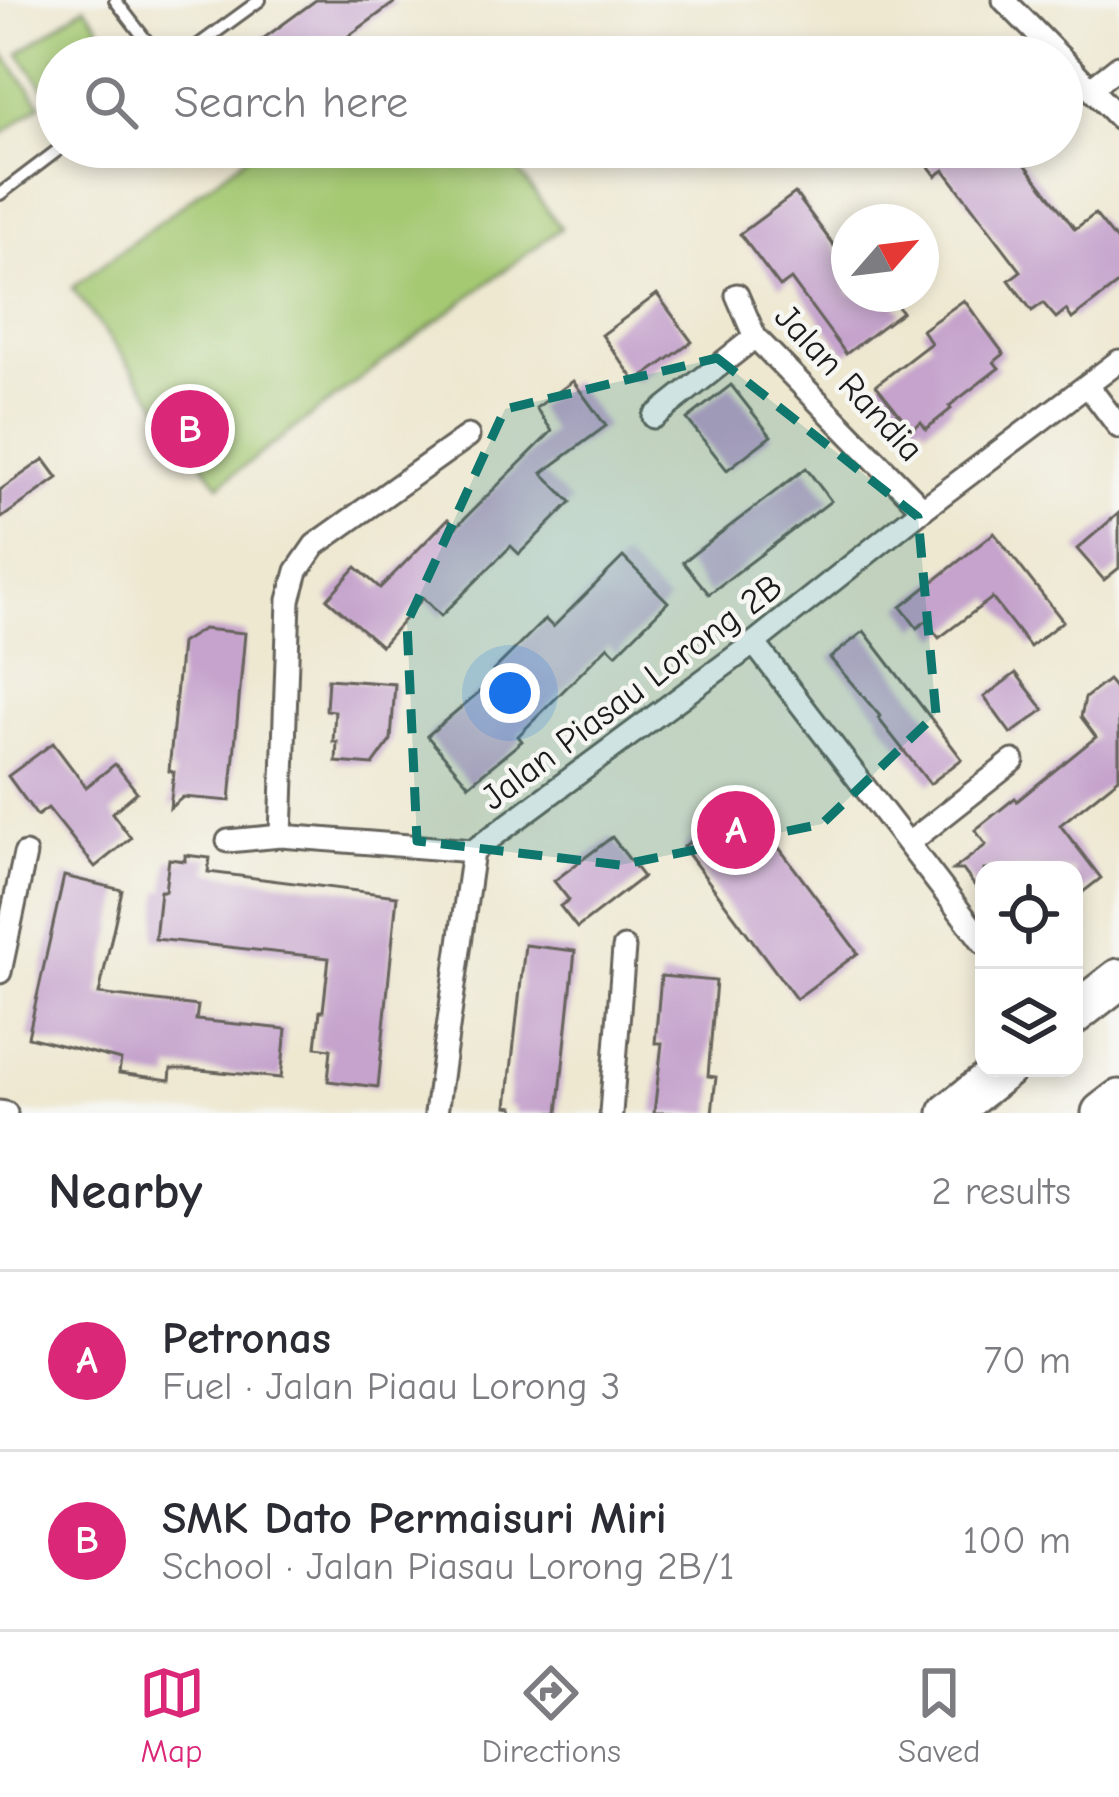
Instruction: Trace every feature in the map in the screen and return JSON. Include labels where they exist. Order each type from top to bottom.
[{"type":"highway","points":[[1083,1007],[1119,979]]},
{"type":"highway","points":[[949,1113],[995,1077]]},
{"type":"highway","points":[[1102,1113],[1119,1100]]},
{"type":"street","points":[[1004,0],[1039,36]]},
{"type":"street","points":[[1090,88],[1119,66]]},
{"type":"street","points":[[1083,81],[1119,118]]},
{"type":"street","name":"Jalan Randia","points":[[736,295],[755,337],[923,509]]},
{"type":"street","points":[[653,417],[755,337]]},
{"type":"street","name":"Jalan Piasau Lorong 2B","points":[[436,1113],[473,851],[754,643],[1119,361]]},
{"type":"street","points":[[1088,386],[1119,427]]},
{"type":"street","points":[[281,836],[290,600],[297,571],[314,544],[468,436]]},
{"type":"street","points":[[754,643],[975,931]]},
{"type":"street","points":[[909,843],[1013,761]]},
{"type":"street","points":[[228,841],[281,836],[473,851]]},
{"type":"street","points":[[0,972],[25,854]]},
{"type":"street","points":[[610,1113],[624,948]]},
{"type":"lane","points":[[115,0],[143,36]]},
{"type":"lane","points":[[211,36],[260,0]]},
{"type":"lane","points":[[0,194],[36,167]]},
{"type":"highlighted area","points":[[717,358],[918,517],[936,714],[822,824],[620,865],[417,841],[407,623],[505,409]]},
{"type":"green space","points":[[85,6],[106,36],[43,36]]},
{"type":"green space","points":[[36,41],[36,77],[19,53]]},
{"type":"green space","points":[[0,50],[36,97],[36,108],[0,136]]},
{"type":"green space","points":[[231,168],[516,168],[561,228],[219,485],[72,288]]},
{"type":"building","points":[[316,0],[398,0],[349,36],[267,36]]},
{"type":"building","points":[[930,168],[1028,168],[1075,229],[1095,214],[1119,244],[1119,283],[1072,319],[1066,310],[1056,318],[1043,303],[1032,311],[1009,280],[1021,271],[944,170],[936,176]]},
{"type":"building","points":[[795,193],[831,242],[831,312],[902,312],[846,354],[791,279],[780,287],[740,234]]},
{"type":"building","points":[[657,294],[692,342],[636,382],[602,335]]},
{"type":"building","points":[[964,300],[1004,354],[994,362],[999,368],[926,429],[921,422],[912,430],[876,385],[931,343],[922,330]]},
{"type":"building","points":[[573,381],[606,426],[542,473],[571,502],[519,554],[511,546],[441,616],[423,598],[381,646],[327,599],[356,567],[380,588],[448,519],[456,527],[552,431],[536,408]]},
{"type":"building","points":[[731,385],[771,436],[727,470],[687,419]]},
{"type":"building","points":[[44,459],[58,478],[0,519],[0,490]]},
{"type":"building","points":[[806,468],[831,501],[709,594],[683,562]]},
{"type":"building","points":[[1119,513],[1119,568],[1104,580],[1077,549]]},
{"type":"building","points":[[994,533],[1063,621],[1030,647],[992,598],[939,638],[926,621],[917,628],[901,607]]},
{"type":"building","points":[[623,557],[668,602],[616,654],[608,646],[518,736],[522,741],[469,785],[427,736],[498,676],[493,671],[545,619],[553,627]]},
{"type":"building","points":[[203,629],[245,633],[230,801],[183,797],[170,808],[181,643]]},
{"type":"building","points":[[864,631],[962,759],[930,784],[830,658]]},
{"type":"building","points":[[1016,673],[1044,710],[1011,734],[984,697]]},
{"type":"building","points":[[328,679],[395,684],[391,740],[373,765],[336,762],[335,711],[326,710]]},
{"type":"building","points":[[1108,680],[1119,693],[1119,778],[1060,825],[1101,878],[1083,892],[1083,861],[975,861],[975,886],[963,870],[953,870],[986,845],[975,830],[1096,737],[1081,717],[1085,698]]},
{"type":"building","points":[[53,743],[86,787],[115,764],[137,792],[112,813],[131,838],[95,867],[48,808],[37,816],[8,776]]},
{"type":"building","points":[[744,801],[858,953],[796,999],[683,847]]},
{"type":"building","points":[[612,837],[643,877],[577,928],[560,906],[569,900],[554,881]]},
{"type":"building","points":[[185,855],[210,858],[208,872],[397,896],[378,1087],[328,1081],[331,1049],[316,1047],[329,958],[155,939],[169,859],[185,861]]},
{"type":"building","points":[[64,876],[122,890],[99,994],[198,1006],[196,1020],[286,1029],[281,1078],[190,1069],[171,1069],[170,1080],[119,1073],[121,1060],[28,1037]]},
{"type":"building","points":[[525,945],[575,951],[558,1113],[514,1113],[514,1107],[507,1106]]},
{"type":"building","points":[[661,976],[716,981],[708,1076],[716,1077],[712,1113],[654,1113],[662,1043],[655,1043]]},
{"type":"place","name":"SMK Dato Permaisuri Miri","points":[[190,429]]},
{"type":"place","name":"Petronas","points":[[736,830]]}]
